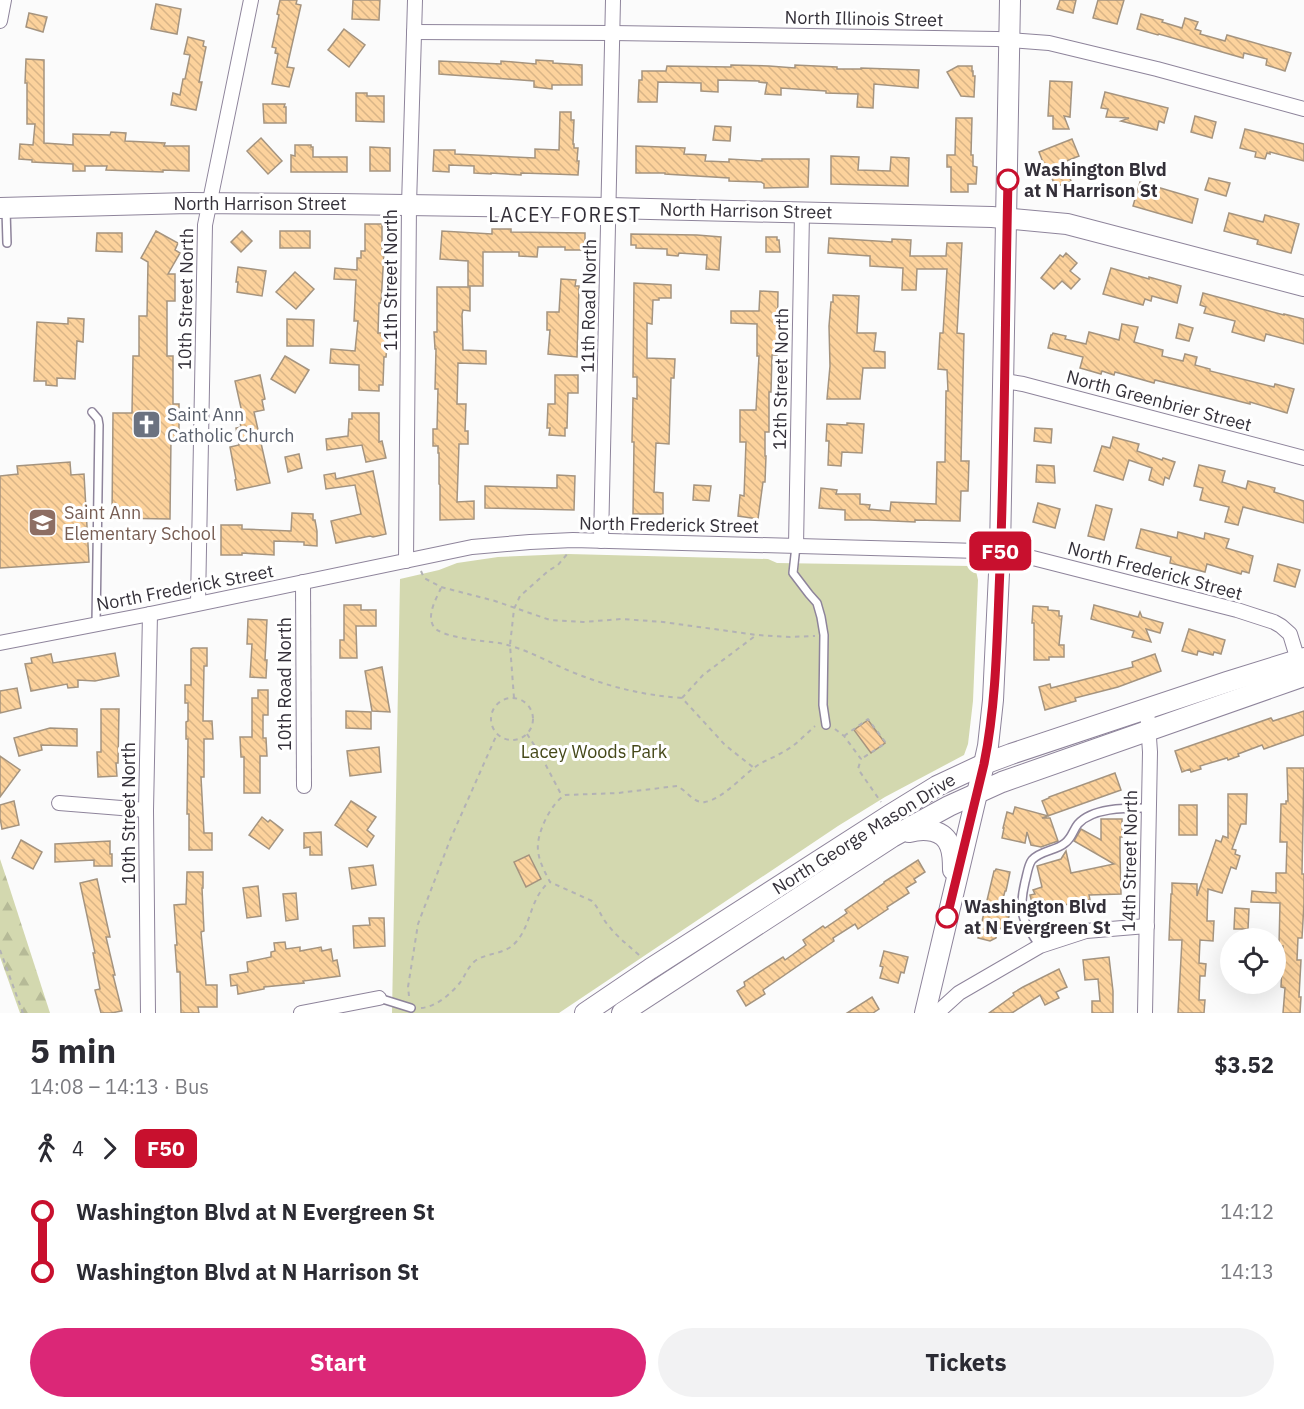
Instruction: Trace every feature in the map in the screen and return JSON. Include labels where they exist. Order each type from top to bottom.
[{"type":"main road","points":[[925,1013],[988,746],[993,700],[1000,552],[1010,0]]},
{"type":"main road","name":"North Harrison Street","points":[[3,208],[210,203],[609,208],[1007,218],[1067,224],[1304,286]]},
{"type":"main road","name":"North George Mason Drive","points":[[585,1013],[937,786],[984,764],[1147,709],[1302,667]]},
{"type":"main road","name":"North George Mason Drive","points":[[622,1013],[892,837],[978,792],[1149,729],[1302,667]]},
{"type":"main road","points":[[892,837],[920,828],[936,832],[945,838],[952,848],[952,895]]},
{"type":"street","points":[[0,21],[4,0]]},
{"type":"street","name":"10th Street North","points":[[198,603],[205,225],[251,0]]},
{"type":"street","name":"11th Street North","points":[[406,561],[409,205],[415,0]]},
{"type":"street","name":"11th Road North","points":[[601,540],[613,0]]},
{"type":"street","name":"North Illinois Street","points":[[414,32],[1010,39],[1060,45],[1304,109]]},
{"type":"street","name":"12th Street North","points":[[796,546],[802,213]]},
{"type":"street","name":"North Greenbrier Street","points":[[1004,381],[1023,384],[1304,458]]},
{"type":"street","name":"North Frederick Street","points":[[0,643],[472,547],[530,542],[601,540],[1000,552],[1021,555],[1274,621],[1290,634],[1302,667]]},
{"type":"street","name":"10th Road North","points":[[303,582],[304,786]]},
{"type":"street","name":"10th Street North","points":[[148,1013],[146,810],[150,614]]},
{"type":"street","name":"14th Street North","points":[[1145,1013],[1149,808],[1147,709]]},
{"type":"street","points":[[59,803],[146,810]]},
{"type":"street","points":[[937,1013],[959,993],[1040,946],[1086,931],[1147,926]]},
{"type":"street","points":[[301,1013],[379,998]]},
{"type":"lane","points":[[3,208],[7,243]]},
{"type":"lane","points":[[92,412],[98,419],[99,425],[96,624]]},
{"type":"lane","points":[[796,546],[793,573],[817,603],[821,617],[824,635],[823,705],[826,725]]},
{"type":"lane","points":[[1040,946],[1022,914],[1022,898],[1029,866],[1033,859],[1041,853],[1066,843],[1077,825],[1086,818],[1104,811],[1122,808],[1149,808]]},
{"type":"lane","points":[[379,998],[411,1008]]},
{"type":"path","points":[[514,698],[510,645],[514,609],[520,596],[567,556],[573,540]]},
{"type":"path","points":[[423,573],[424,578],[441,587],[495,601],[550,620],[583,622],[643,620],[757,635],[790,637],[824,635]]},
{"type":"path","points":[[441,587],[430,619],[435,628],[441,632],[510,645],[612,687],[652,696],[682,698],[725,745],[754,768]]},
{"type":"path","points":[[682,698],[703,675],[757,635]]},
{"type":"path","points":[[514,698],[531,708],[533,715],[531,729],[522,738],[509,740],[497,734],[491,722],[493,711],[501,701],[514,698]]},
{"type":"path","points":[[844,736],[868,719],[886,743],[861,759]]},
{"type":"path","points":[[638,954],[605,922],[597,905],[550,882],[540,861],[538,848],[548,815],[562,796],[618,793],[677,786],[699,802],[706,802],[733,786],[764,761],[790,748],[816,726],[826,725],[838,730],[861,759]]},
{"type":"path","points":[[497,734],[450,840],[418,924],[408,987],[411,1008],[425,1008],[434,1004],[447,996],[460,983],[471,965],[477,960],[512,947],[521,936],[537,897],[550,882]]},
{"type":"path","points":[[527,734],[562,796]]},
{"type":"path","points":[[861,759],[858,769],[890,815]]},
{"type":"path","points":[[0,950],[23,1013]]},
{"type":"green space","name":"Lacey Woods Park","points":[[568,554],[768,559],[777,563],[970,566],[976,571],[978,580],[973,701],[968,744],[964,755],[885,797],[838,826],[559,1013],[392,1013],[400,579],[439,570],[457,563],[498,557]]},
{"type":"green space","points":[[0,859],[50,1013],[20,1013],[0,957]]},
{"type":"building","points":[[280,0],[297,0],[296,4],[301,5],[287,67],[294,68],[289,87],[272,84],[278,54],[275,53],[276,48],[272,47]]},
{"type":"building","points":[[353,0],[380,0],[379,20],[352,19]]},
{"type":"building","points":[[1060,0],[1076,0],[1073,13],[1057,9]]},
{"type":"building","points":[[1098,0],[1124,0],[1117,24],[1093,18]]},
{"type":"building","points":[[156,4],[181,9],[177,34],[151,29]]},
{"type":"building","points":[[29,13],[47,17],[43,32],[26,27]]},
{"type":"building","points":[[1141,14],[1182,28],[1185,18],[1198,22],[1195,29],[1201,31],[1200,34],[1225,41],[1227,35],[1291,53],[1285,71],[1266,65],[1267,59],[1244,53],[1243,58],[1137,29]]},
{"type":"building","points":[[344,29],[365,45],[349,67],[328,50]]},
{"type":"building","points":[[188,37],[204,41],[203,46],[206,47],[196,110],[171,105],[173,93],[180,95],[183,79],[185,79],[190,55],[184,54]]},
{"type":"building","points":[[26,59],[44,60],[44,143],[73,145],[73,134],[126,133],[125,141],[165,143],[164,146],[189,146],[189,171],[106,170],[107,166],[85,166],[85,171],[73,171],[73,164],[19,159],[20,144],[33,145],[35,124],[27,124]]},
{"type":"building","points":[[536,60],[582,65],[582,85],[552,85],[552,89],[534,87],[534,81],[439,74],[439,61],[501,64],[501,61],[536,64]]},
{"type":"building","points":[[731,65],[919,70],[918,88],[874,84],[873,108],[857,107],[858,94],[781,88],[781,95],[765,94],[767,83],[759,81],[718,80],[718,92],[701,91],[701,83],[658,82],[657,102],[638,102],[639,80],[642,80],[642,71],[666,71],[667,66],[731,67]]},
{"type":"building","points":[[958,66],[972,66],[973,76],[975,76],[974,97],[961,96],[947,72]]},
{"type":"building","points":[[1050,81],[1072,82],[1070,117],[1064,116],[1069,129],[1053,129],[1053,116],[1048,116]]},
{"type":"building","points":[[1105,92],[1168,108],[1164,123],[1159,121],[1157,130],[1121,121],[1129,118],[1106,117],[1108,109],[1101,108]]},
{"type":"building","points":[[356,93],[367,93],[367,96],[384,96],[384,122],[356,121]]},
{"type":"building","points":[[263,104],[285,104],[286,123],[264,123]]},
{"type":"building","points":[[560,112],[571,112],[571,120],[574,120],[573,144],[574,148],[578,148],[578,175],[474,173],[474,166],[449,165],[449,172],[433,171],[434,150],[455,150],[455,154],[535,158],[535,149],[559,150]]},
{"type":"building","points":[[1195,116],[1216,122],[1212,138],[1191,132]]},
{"type":"building","points":[[956,118],[972,118],[971,155],[973,155],[973,166],[977,167],[976,184],[968,184],[968,192],[951,192],[951,167],[947,167],[947,155],[955,155]]},
{"type":"building","points":[[715,126],[731,127],[730,141],[713,140]]},
{"type":"building","points":[[1245,129],[1304,144],[1304,161],[1270,152],[1270,154],[1267,153],[1265,159],[1255,157],[1256,152],[1240,148]]},
{"type":"building","points":[[261,138],[282,161],[268,174],[247,151]]},
{"type":"building","points":[[1072,139],[1079,156],[1064,162],[1071,181],[1055,187],[1049,169],[1046,170],[1039,152]]},
{"type":"building","points":[[295,145],[311,145],[313,157],[347,157],[347,172],[291,172],[291,155],[295,156]]},
{"type":"building","points":[[636,146],[685,148],[684,154],[706,155],[705,161],[809,159],[808,187],[764,188],[761,182],[729,181],[729,178],[636,173]]},
{"type":"building","points":[[370,147],[390,148],[390,171],[370,171]]},
{"type":"building","points":[[831,156],[859,157],[858,170],[890,171],[891,157],[909,158],[908,186],[831,184]]},
{"type":"building","points":[[1209,178],[1230,183],[1226,196],[1205,190]]},
{"type":"building","points":[[1140,182],[1198,199],[1192,223],[1133,206]]},
{"type":"building","points":[[1229,213],[1263,222],[1265,215],[1299,224],[1291,253],[1257,244],[1258,240],[1224,231]]},
{"type":"building","points":[[365,224],[382,224],[382,251],[384,252],[378,333],[388,333],[383,385],[379,385],[379,391],[359,390],[359,365],[330,363],[331,349],[355,351],[358,321],[354,321],[356,280],[334,279],[335,268],[357,270],[357,258],[361,258],[361,251],[365,251]]},
{"type":"building","points":[[492,229],[511,229],[511,232],[585,233],[585,250],[538,247],[537,257],[519,256],[519,252],[483,252],[483,286],[468,286],[468,261],[440,259],[442,231],[492,234]]},
{"type":"building","name":"Saint Ann Catholic Church","points":[[156,231],[178,243],[175,250],[180,253],[168,274],[175,274],[175,301],[167,301],[167,356],[173,356],[173,404],[179,404],[179,438],[171,438],[170,519],[112,518],[113,413],[132,413],[133,356],[139,356],[139,316],[147,316],[148,262],[141,258]]},
{"type":"building","points":[[242,231],[252,241],[241,252],[231,242]]},
{"type":"building","points":[[280,231],[310,231],[310,248],[280,248]]},
{"type":"building","points":[[97,233],[122,233],[122,252],[96,251]]},
{"type":"building","points":[[631,234],[721,237],[719,270],[706,269],[707,255],[679,253],[678,256],[667,255],[667,249],[636,248],[636,245],[631,245]]},
{"type":"building","points":[[766,237],[777,237],[780,252],[766,252]]},
{"type":"building","points":[[829,238],[892,242],[892,239],[911,240],[910,256],[946,256],[947,243],[962,243],[957,333],[964,334],[961,461],[969,461],[968,491],[961,491],[960,521],[845,520],[845,510],[819,508],[821,488],[837,490],[836,494],[860,494],[860,504],[870,505],[869,509],[890,511],[891,502],[936,504],[937,462],[945,462],[946,391],[948,391],[947,370],[938,369],[947,269],[917,269],[916,290],[902,290],[903,268],[870,266],[870,256],[828,253]]},
{"type":"building","points":[[1066,253],[1077,263],[1070,271],[1080,279],[1071,289],[1062,281],[1054,289],[1041,278],[1060,255],[1063,257]]},
{"type":"building","points":[[238,267],[266,271],[262,296],[237,292]]},
{"type":"building","points":[[1111,268],[1181,286],[1177,303],[1152,296],[1151,301],[1145,299],[1143,305],[1103,294]]},
{"type":"building","points":[[295,272],[314,289],[296,309],[276,292]]},
{"type":"building","points":[[561,279],[576,280],[575,286],[579,286],[577,357],[548,354],[550,330],[547,330],[547,312],[559,312]]},
{"type":"building","points":[[634,283],[671,285],[671,298],[653,300],[652,324],[647,323],[647,358],[675,359],[674,378],[671,378],[669,444],[656,443],[654,492],[663,493],[663,514],[633,514],[633,398],[637,399],[637,377],[633,377]]},
{"type":"building","points":[[437,287],[470,287],[470,311],[463,310],[462,314],[463,350],[486,351],[486,364],[458,363],[457,404],[466,404],[465,431],[468,431],[468,444],[459,444],[457,502],[474,501],[474,519],[440,520],[439,453],[438,446],[433,446],[433,429],[437,429],[438,389],[435,389],[434,332],[437,332]]},
{"type":"building","points":[[760,291],[778,292],[777,355],[772,355],[769,432],[765,432],[765,482],[763,482],[758,519],[738,516],[740,495],[744,496],[746,442],[740,442],[740,410],[756,410],[759,356],[757,356],[757,324],[731,323],[731,311],[759,311]]},
{"type":"building","points":[[1203,293],[1304,319],[1304,344],[1266,334],[1264,341],[1232,332],[1235,321],[1204,313],[1206,307],[1200,305]]},
{"type":"building","points":[[833,295],[859,296],[857,333],[876,333],[874,351],[885,352],[885,368],[863,368],[860,399],[827,399],[830,366],[829,326]]},
{"type":"building","points":[[68,318],[84,319],[83,342],[77,341],[75,379],[57,378],[57,386],[46,385],[46,381],[34,381],[37,322],[68,324]]},
{"type":"building","points":[[287,319],[314,320],[313,346],[287,346]]},
{"type":"building","points":[[1122,324],[1138,327],[1134,342],[1163,350],[1162,356],[1183,361],[1185,354],[1197,357],[1195,365],[1210,369],[1210,371],[1274,387],[1275,384],[1294,389],[1287,413],[1155,380],[1154,383],[1115,372],[1114,375],[1102,371],[1101,374],[1080,368],[1083,357],[1048,348],[1053,333],[1066,336],[1065,339],[1086,344],[1089,332],[1119,340]]},
{"type":"building","points":[[1179,324],[1193,328],[1189,341],[1176,338]]},
{"type":"building","points":[[285,356],[309,370],[295,393],[271,379]]},
{"type":"building","points":[[260,375],[265,399],[262,400],[264,410],[254,412],[270,483],[237,490],[230,447],[239,445],[236,428],[241,427],[239,418],[243,417],[235,381]]},
{"type":"building","points":[[555,375],[578,375],[578,393],[568,393],[565,436],[549,435],[550,428],[547,428],[548,404],[555,404]]},
{"type":"building","points":[[352,413],[379,413],[379,442],[382,441],[386,458],[366,462],[362,445],[327,450],[326,439],[348,436],[349,419],[352,419]]},
{"type":"building","points":[[847,423],[864,424],[862,453],[842,452],[841,466],[828,465],[827,424],[847,425]]},
{"type":"building","points":[[1035,428],[1052,429],[1051,443],[1034,441]]},
{"type":"building","points":[[1113,437],[1139,444],[1137,451],[1175,462],[1169,479],[1165,477],[1163,485],[1149,480],[1152,468],[1129,460],[1123,480],[1094,471],[1102,446],[1110,448]]},
{"type":"building","points":[[299,454],[302,468],[288,472],[285,457]]},
{"type":"building","name":"Saint Ann Elementary School","points":[[70,462],[71,475],[84,474],[89,562],[0,568],[0,476],[18,474],[17,466]]},
{"type":"building","points":[[1037,465],[1054,466],[1055,483],[1036,482]]},
{"type":"building","points":[[1199,465],[1225,471],[1222,482],[1246,489],[1248,481],[1275,488],[1274,492],[1304,501],[1304,523],[1243,507],[1238,525],[1225,522],[1229,507],[1200,500],[1203,488],[1194,486]]},
{"type":"building","points":[[373,471],[386,534],[336,543],[331,521],[361,514],[355,485],[326,489],[324,475],[335,473],[336,479]]},
{"type":"building","points":[[557,475],[575,476],[574,510],[485,508],[485,486],[557,488]]},
{"type":"building","points":[[694,485],[711,486],[709,501],[693,500]]},
{"type":"building","points":[[1038,503],[1060,509],[1055,528],[1033,522]]},
{"type":"building","points":[[1096,505],[1112,509],[1104,540],[1088,536]]},
{"type":"building","points":[[292,513],[313,514],[317,531],[317,546],[304,545],[304,542],[274,541],[274,555],[242,553],[242,555],[221,555],[221,525],[242,525],[242,529],[291,531]]},
{"type":"building","points":[[1141,529],[1177,538],[1178,532],[1204,539],[1205,533],[1229,539],[1226,548],[1253,556],[1249,573],[1242,571],[1241,574],[1207,564],[1205,572],[1170,563],[1171,557],[1136,548]]},
{"type":"building","points":[[1278,564],[1300,570],[1295,587],[1274,581]]},
{"type":"building","points":[[344,605],[361,605],[361,610],[376,610],[376,626],[356,626],[357,658],[340,658],[340,640],[344,640]]},
{"type":"building","points":[[1094,605],[1138,617],[1140,612],[1142,617],[1163,623],[1160,633],[1146,629],[1151,642],[1132,637],[1134,631],[1091,619]]},
{"type":"building","points":[[1033,606],[1048,607],[1048,610],[1059,611],[1059,616],[1062,616],[1059,645],[1064,645],[1064,657],[1034,660]]},
{"type":"building","points":[[248,619],[267,620],[266,678],[250,677],[252,644],[247,644]]},
{"type":"building","points":[[1189,629],[1225,640],[1221,654],[1214,652],[1213,655],[1198,651],[1197,655],[1182,651]]},
{"type":"building","points":[[207,648],[207,666],[204,666],[203,721],[212,721],[213,739],[204,739],[204,777],[201,777],[204,833],[212,833],[212,850],[189,850],[188,739],[186,739],[188,703],[185,703],[185,685],[191,685],[191,649]]},
{"type":"building","points":[[115,653],[119,676],[95,681],[78,680],[78,687],[68,688],[67,684],[31,691],[25,664],[32,663],[31,658],[51,654],[53,663]]},
{"type":"building","points":[[1155,654],[1161,671],[1118,687],[1075,698],[1076,701],[1045,710],[1039,687],[1050,684],[1051,688],[1133,667],[1132,662]]},
{"type":"building","points":[[382,667],[390,712],[372,711],[365,671]]},
{"type":"building","points":[[17,688],[21,708],[0,713],[0,691]]},
{"type":"building","points":[[258,690],[268,690],[268,715],[263,715],[263,738],[266,738],[267,756],[260,756],[260,793],[244,793],[244,757],[241,757],[240,737],[252,737],[252,698],[258,698]]},
{"type":"building","points":[[101,709],[119,709],[117,776],[98,777],[97,752],[101,752]]},
{"type":"building","points":[[346,711],[371,712],[371,729],[346,728]]},
{"type":"building","points":[[1304,711],[1304,735],[1264,749],[1262,745],[1228,760],[1227,758],[1200,766],[1201,769],[1182,772],[1175,751],[1271,718],[1273,721]]},
{"type":"building","points":[[868,720],[885,743],[871,753],[854,730]]},
{"type":"building","points":[[50,728],[77,729],[77,746],[41,745],[42,750],[19,756],[14,738]]},
{"type":"building","points":[[379,747],[381,772],[350,776],[347,751]]},
{"type":"building","points":[[0,756],[20,770],[0,797]]},
{"type":"building","points":[[1287,768],[1304,768],[1302,874],[1304,874],[1304,903],[1302,938],[1298,938],[1297,960],[1301,960],[1300,1013],[1283,1013],[1286,994],[1286,928],[1279,928],[1280,903],[1251,902],[1252,891],[1276,893],[1276,873],[1286,873],[1287,842],[1280,842],[1281,804],[1286,804],[1288,801]]},
{"type":"building","points":[[1115,773],[1121,790],[1048,816],[1042,801]]},
{"type":"building","points":[[1228,794],[1247,794],[1246,824],[1241,824],[1232,849],[1236,850],[1235,854],[1240,856],[1236,869],[1231,867],[1222,893],[1208,889],[1207,921],[1214,921],[1213,941],[1200,940],[1199,963],[1206,964],[1205,976],[1200,976],[1199,1000],[1205,1000],[1204,1013],[1178,1013],[1182,940],[1169,940],[1172,883],[1197,884],[1197,896],[1216,840],[1221,842],[1223,836],[1228,838]]},
{"type":"building","points":[[14,801],[19,825],[2,829],[0,805]]},
{"type":"building","points":[[351,801],[376,817],[367,830],[374,836],[367,847],[335,825]]},
{"type":"building","points":[[1179,805],[1197,805],[1197,835],[1179,835]]},
{"type":"building","points":[[1015,807],[1048,816],[1042,818],[1050,818],[1058,841],[1041,847],[1031,845],[1027,832],[1025,843],[1002,838],[1007,812],[1013,814]]},
{"type":"building","points":[[262,817],[283,830],[269,849],[249,835]]},
{"type":"building","points":[[1101,819],[1122,819],[1121,894],[1089,895],[1090,900],[1034,910],[1030,895],[1035,894],[1033,890],[1042,887],[1037,866],[1061,859],[1066,851],[1071,873],[1114,864],[1074,841],[1081,829],[1101,840]]},
{"type":"building","points":[[321,832],[322,855],[310,855],[310,847],[304,848],[304,833]]},
{"type":"building","points":[[21,840],[42,852],[33,869],[12,858]]},
{"type":"building","points":[[110,841],[112,866],[94,866],[94,860],[55,862],[55,844]]},
{"type":"building","points":[[529,855],[541,879],[526,887],[514,862]]},
{"type":"building","points":[[918,860],[925,872],[914,879],[916,882],[906,888],[909,893],[858,929],[855,924],[833,938],[834,941],[763,990],[765,994],[746,1006],[737,991],[745,986],[744,982],[783,957],[785,960],[806,945],[803,940],[847,913],[845,910]]},
{"type":"building","points":[[373,865],[376,885],[352,889],[349,868]]},
{"type":"building","points":[[996,869],[1010,872],[999,914],[1009,916],[1006,930],[998,928],[996,938],[990,941],[978,938]]},
{"type":"building","points":[[187,872],[203,872],[204,931],[201,932],[206,985],[217,985],[217,1007],[198,1007],[199,1013],[181,1013],[180,972],[177,972],[174,905],[186,904]]},
{"type":"building","points":[[97,879],[110,937],[106,937],[115,975],[113,975],[122,1011],[111,1013],[101,1013],[95,990],[100,989],[93,953],[95,953],[80,883]]},
{"type":"building","points":[[258,886],[261,916],[247,918],[243,888]]},
{"type":"building","points":[[296,893],[298,919],[286,921],[283,894]]},
{"type":"building","points":[[1235,908],[1249,909],[1248,928],[1234,928]]},
{"type":"building","points":[[369,918],[384,918],[385,946],[354,948],[353,926],[370,925]]},
{"type":"building","points":[[285,942],[286,949],[300,947],[300,951],[321,947],[322,951],[331,949],[333,961],[337,960],[340,976],[264,987],[264,989],[238,994],[237,985],[231,986],[230,975],[248,972],[247,962],[271,957],[271,952],[275,951],[274,943]]},
{"type":"building","points":[[884,951],[908,957],[904,973],[901,972],[898,983],[880,978]]},
{"type":"building","points":[[1109,957],[1113,1013],[1092,1013],[1092,1001],[1100,1001],[1098,979],[1085,980],[1083,960]]},
{"type":"building","points":[[1059,969],[1067,987],[1056,992],[1059,998],[1045,1005],[1040,995],[1012,1013],[989,1013],[1014,995],[1013,993]]},
{"type":"building","points":[[872,997],[879,1009],[873,1013],[847,1013]]},
{"type":"bus line","name":"F50","points":[[947,917],[988,746],[993,700],[1001,534],[1008,180]]},
{"type":"place","name":"Washington Blvd at N Harrison St","points":[[1008,180]]},
{"type":"place","name":"Saint Ann Catholic Church","points":[[146,425]]},
{"type":"place","name":"Saint Ann Elementary School","points":[[43,523]]},
{"type":"place","name":"Washington Blvd at N Evergreen St","points":[[947,917]]},
{"type":"district","name":"LACEY FOREST","points":[[565,215]]}]
